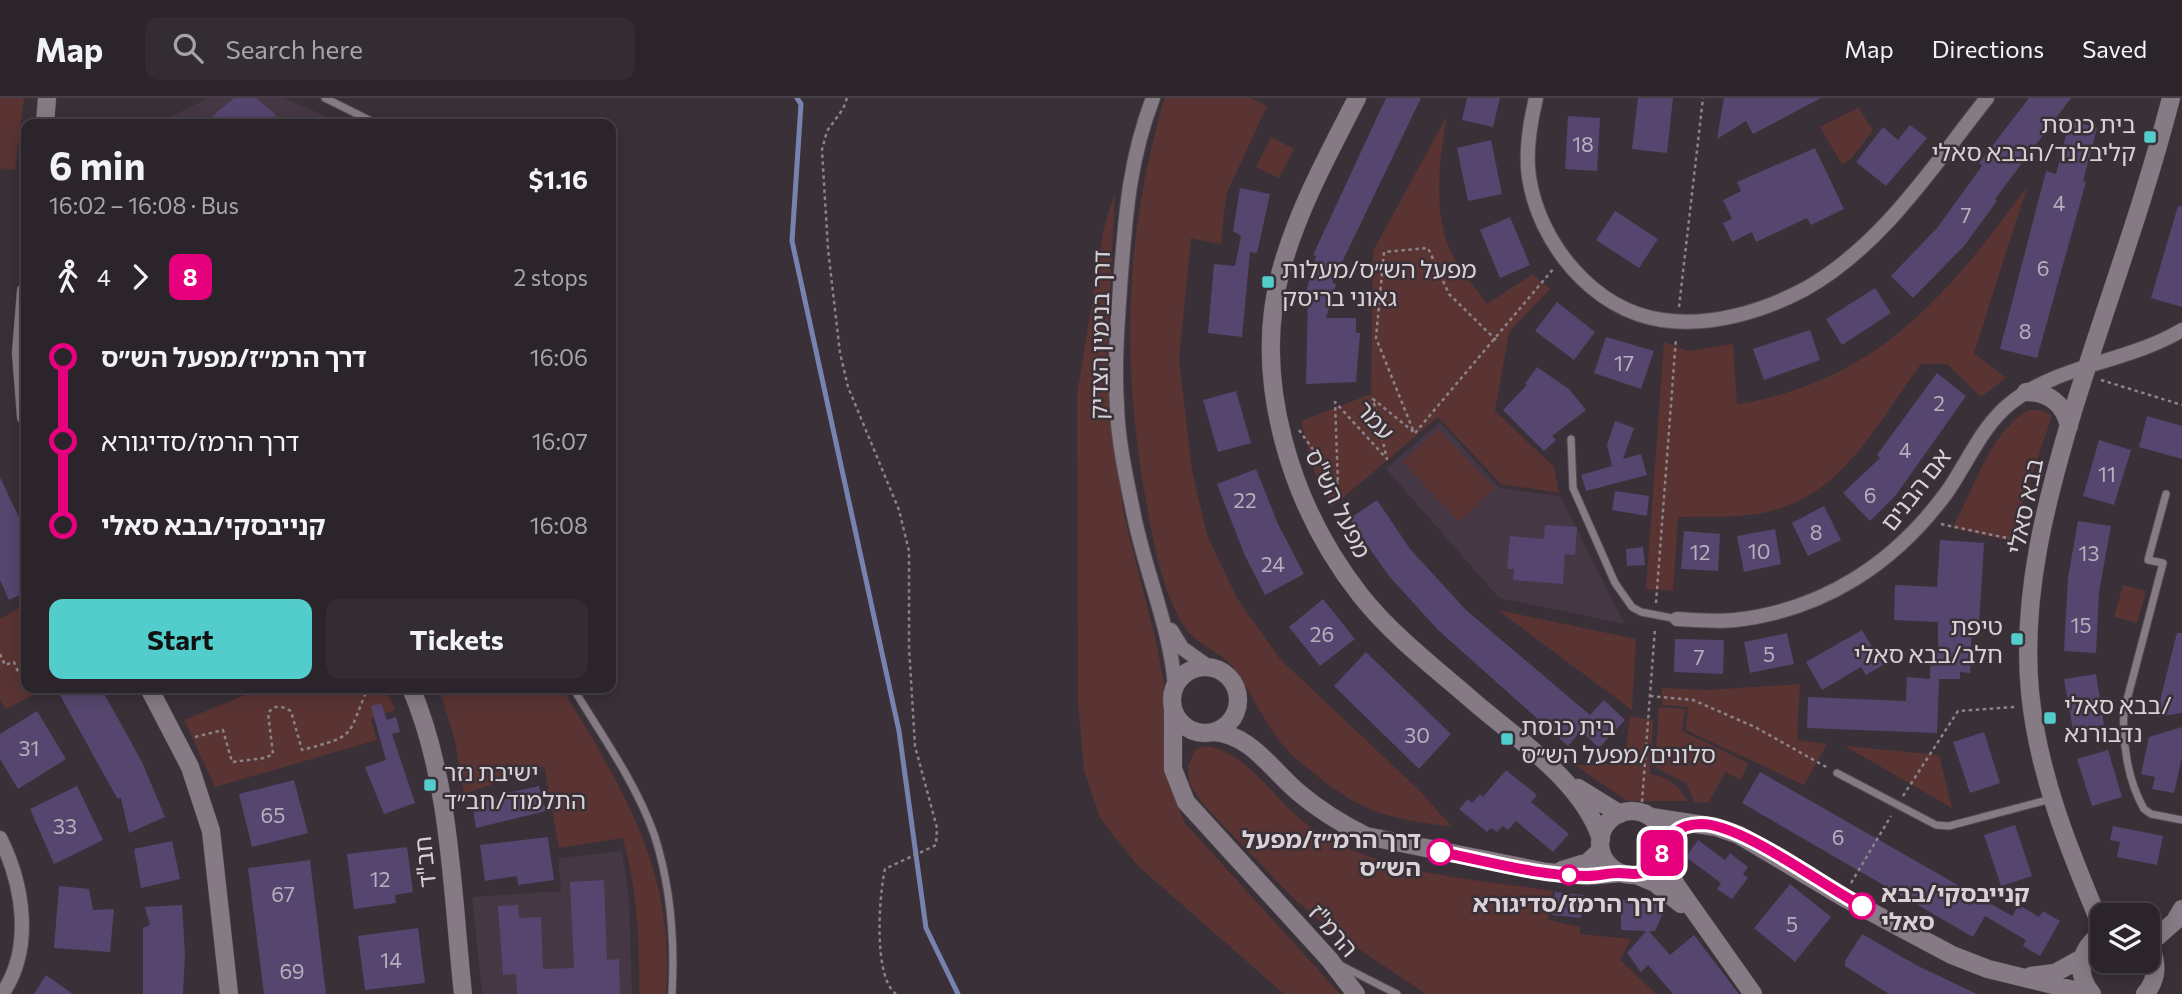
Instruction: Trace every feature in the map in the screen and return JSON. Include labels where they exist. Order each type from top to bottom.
[{"type":"street","points":[[45,119],[47,98]]},
{"type":"street","name":"דרך בנימין הצדיק","points":[[1153,98],[1135,154],[1126,198],[1116,374],[1117,410],[1124,464],[1149,579],[1161,614]]},
{"type":"street","name":"מפעל הש\"ס","points":[[1357,98],[1309,192],[1281,269],[1270,338],[1272,376],[1280,421],[1297,481],[1339,565],[1362,596],[1388,626],[1557,774],[1592,815],[1601,845]]},
{"type":"street","points":[[1536,98],[1528,141],[1528,175],[1535,206],[1563,257],[1599,293],[1622,306],[1661,320],[1677,321],[1727,318],[1766,306],[1804,289],[1842,266],[1904,202],[1987,98]]},
{"type":"street","name":"בבא סאלי","points":[[2092,903],[2053,798],[2032,705],[2028,642],[2039,545],[2069,426],[2171,98]]},
{"type":"street","name":"אם הבנים","points":[[1677,619],[1733,621],[1792,608],[1829,594],[1865,574],[1897,550],[1924,521],[1948,490],[1991,422],[2026,392],[2138,351],[2182,330]]},
{"type":"street","points":[[2026,392],[2042,393],[2055,401],[2064,412],[2069,426]]},
{"type":"street","points":[[1161,614],[1182,648],[1209,667],[1228,676],[1238,695],[1237,706],[1229,722],[1180,744],[1173,769]]},
{"type":"street","points":[[1161,614],[1172,654],[1175,686],[1173,708],[1184,725],[1208,732],[1230,733],[1244,740],[1281,777],[1324,812],[1366,836],[1546,872],[1587,876],[1629,874],[1652,868],[1663,849],[1684,827],[1702,824]]},
{"type":"street","points":[[1175,686],[1189,671],[1209,667]]},
{"type":"street","points":[[152,693],[178,741],[211,831],[229,994]]},
{"type":"street","name":"חב\"ד","points":[[413,693],[429,746],[444,821],[463,994]]},
{"type":"street","points":[[1237,706],[1247,729],[1281,777]]},
{"type":"street","name":"הרמ\"ז","points":[[1173,708],[1173,769],[1186,802],[1200,822],[1329,959],[1356,994]]},
{"type":"street","name":"מפעל הש\"ס","points":[[1557,774],[1619,814]]},
{"type":"street","points":[[1707,927],[1675,898],[1605,860],[1601,845],[1604,829],[1619,814],[1646,815],[1702,824],[1739,835],[1843,897],[1952,955],[2014,976],[2091,994]]},
{"type":"street","points":[[1646,815],[1658,824],[1669,874],[1753,994]]},
{"type":"street","points":[[0,838],[17,880],[22,916],[15,968],[2,994]]},
{"type":"street","points":[[1546,872],[1576,867],[1601,845]]},
{"type":"street","points":[[2160,934],[2175,921],[2182,909]]},
{"type":"street","points":[[2014,976],[2055,972],[2082,958],[2090,944]]},
{"type":"street","points":[[2082,958],[2083,978],[2091,994]]},
{"type":"lane","points":[[325,98],[367,119]]},
{"type":"lane","points":[[1571,439],[1573,488],[1615,583],[1632,607],[1677,619]]},
{"type":"lane","points":[[2166,494],[2148,560],[2163,563],[2124,711],[2123,727],[2126,750],[2144,809],[2151,814],[2182,820]]},
{"type":"lane","points":[[576,693],[612,752],[653,832],[665,876],[673,927],[672,994]]},
{"type":"lane","points":[[1837,773],[1936,825],[1949,826],[2053,798]]},
{"type":"lane","points":[[1329,959],[1397,994]]},
{"type":"path","points":[[847,98],[827,131],[822,150],[828,249],[840,352],[848,387],[899,510],[909,551],[909,647],[915,746],[937,828],[936,845],[885,869],[882,884],[883,975],[897,994]]},
{"type":"path","points":[[1646,815],[1650,696],[1677,321],[1703,98]]},
{"type":"path","points":[[1415,433],[1376,338],[1384,252],[1427,248],[1449,294],[1496,340]]},
{"type":"path","name":"עמר","points":[[1280,421],[1296,425],[1338,484],[1335,402],[1387,459],[1373,398],[1415,433],[1496,340],[1563,257]]},
{"type":"path","points":[[2086,371],[2182,405]]},
{"type":"path","points":[[1924,521],[2039,545]]},
{"type":"path","points":[[0,654],[5,665],[14,662],[19,674],[21,673]]},
{"type":"path","points":[[178,741],[223,730],[232,762],[265,758],[273,754],[268,713],[275,707],[283,707],[291,711],[302,750],[332,742],[351,731],[366,693]]},
{"type":"path","points":[[1650,696],[1693,699],[1755,727],[1837,773]]},
{"type":"path","points":[[1843,897],[1897,805],[1958,711],[2032,705]]},
{"type":"shaded area","points":[[0,98],[24,98],[15,170],[0,168]]},
{"type":"shaded area","points":[[209,98],[284,98],[332,119],[165,119]]},
{"type":"shaded area","points":[[1165,98],[1251,98],[1267,106],[1226,195],[1221,244],[1191,238],[1179,360],[1192,470],[1207,535],[1237,598],[1280,659],[1419,790],[1452,827],[1380,813],[1333,788],[1298,760],[1273,731],[1229,662],[1187,631],[1169,596],[1157,555],[1140,468],[1131,378],[1130,333],[1131,288],[1141,198]]},
{"type":"shaded area","points":[[1858,108],[1873,130],[1851,159],[1842,164],[1820,127]]},
{"type":"shaded area","points":[[1447,116],[1440,164],[1439,197],[1443,230],[1456,260],[1487,304],[1533,274],[1550,289],[1509,332],[1495,411],[1554,467],[1559,493],[1501,484],[1438,417],[1331,508],[1314,470],[1301,421],[1371,394],[1373,251]]},
{"type":"shaded area","points":[[1271,137],[1294,149],[1279,178],[1256,167]]},
{"type":"shaded area","points":[[2027,187],[1974,353],[2006,378],[1981,397],[1947,364],[1921,364],[1876,429],[1842,470],[1800,500],[1764,513],[1678,517],[1673,591],[1646,589],[1664,342],[1689,351],[1733,344],[1737,404],[1786,393],[1830,376],[1869,354],[1905,328],[1968,263]]},
{"type":"shaded area","points":[[1115,192],[1107,354],[1111,425],[1124,515],[1156,641],[1164,684],[1163,735],[1168,778],[1184,822],[1340,994],[1284,994],[1138,866],[1100,818],[1084,770],[1078,703],[1077,395],[1104,228]]},
{"type":"shaded area","points":[[2029,410],[2041,410],[2051,415],[2050,422],[2010,541],[1952,528],[1993,447],[2015,420]]},
{"type":"shaded area","points":[[1440,422],[1500,488],[1560,496],[1625,624],[1499,598],[1386,469]]},
{"type":"shaded area","points":[[1438,429],[1494,488],[1459,522],[1403,462]]},
{"type":"shaded area","points":[[2123,585],[2146,591],[2137,623],[2114,617]]},
{"type":"shaded area","points":[[21,607],[21,693],[36,693],[6,709],[0,699],[0,619]]},
{"type":"shaded area","points":[[1498,610],[1636,639],[1632,710]]},
{"type":"shaded area","points":[[1800,684],[1797,740],[1827,744],[1804,785],[1686,730],[1688,707],[1662,705],[1662,688],[1708,690]]},
{"type":"shaded area","points":[[250,693],[388,693],[395,710],[371,719],[377,740],[215,787],[184,720]]},
{"type":"shaded area","points":[[441,693],[565,693],[624,796],[653,869],[662,908],[667,950],[666,994],[639,994],[637,915],[623,838],[559,848],[544,766],[464,794],[455,741]]},
{"type":"shaded area","points":[[1659,707],[1685,709],[1682,731],[1748,763],[1741,780],[1726,772],[1708,803],[1694,802],[1687,784],[1655,767]]},
{"type":"shaded area","points":[[1630,716],[1653,720],[1650,774],[1672,782],[1688,801],[1627,801],[1575,765],[1624,764]]},
{"type":"shaded area","points":[[1204,746],[1233,756],[1258,776],[1304,822],[1331,840],[1360,853],[1423,872],[1553,891],[1548,920],[1580,927],[1580,934],[1631,939],[1620,960],[1656,994],[1426,994],[1332,931],[1293,898],[1202,803],[1189,782],[1188,766],[1195,750]]},
{"type":"shaded area","points":[[1845,746],[1939,755],[1952,808]]},
{"type":"shaded area","points":[[622,851],[629,897],[632,994],[482,994],[472,897],[561,891],[558,858]]},
{"type":"building","points":[[234,98],[256,98],[275,114],[276,119],[209,119]]},
{"type":"building","points":[[1386,98],[1421,98],[1332,283],[1336,284],[1326,318],[1356,318],[1356,333],[1360,333],[1356,382],[1306,384],[1308,297],[1305,296],[1316,256],[1313,255]]},
{"type":"building","points":[[1467,98],[1500,98],[1493,127],[1462,120]]},
{"type":"building","points":[[1638,98],[1673,98],[1667,153],[1632,149]]},
{"type":"building","points":[[1724,98],[1821,98],[1753,134],[1746,121],[1717,139]]},
{"type":"building","points":[[2029,98],[2071,98],[1995,199],[1997,201],[1964,246],[1913,298],[1891,276],[1937,228],[1982,166],[1979,163]]},
{"type":"building","points":[[1568,116],[1600,118],[1597,171],[1565,169]]},
{"type":"building","points":[[2070,120],[2097,128],[2083,181],[2086,182],[2037,358],[2000,349],[2046,171],[2056,174]]},
{"type":"building","points":[[1910,125],[1927,138],[1886,186],[1856,162],[1883,127],[1898,140]]},
{"type":"building","points":[[1491,140],[1502,194],[1468,201],[1457,148]]},
{"type":"building","points":[[1815,148],[1844,209],[1811,225],[1807,218],[1756,242],[1752,232],[1732,242],[1723,223],[1732,219],[1723,200],[1741,191],[1737,182]]},
{"type":"building","points":[[1240,188],[1270,194],[1257,253],[1250,252],[1242,337],[1208,333],[1214,264],[1235,266],[1241,236],[1233,231]]},
{"type":"building","points":[[2178,206],[2182,206],[2182,307],[2151,298]]},
{"type":"building","points":[[1615,211],[1658,239],[1639,268],[1596,240]]},
{"type":"building","points":[[1510,217],[1530,265],[1500,278],[1480,230]]},
{"type":"building","points":[[1875,288],[1891,313],[1842,345],[1826,319]]},
{"type":"building","points":[[1557,302],[1595,332],[1574,360],[1535,331]]},
{"type":"building","points":[[1810,330],[1820,360],[1764,380],[1753,349]]},
{"type":"building","points":[[1606,337],[1654,351],[1641,389],[1594,373]]},
{"type":"building","points":[[1537,367],[1569,389],[1586,410],[1552,436],[1556,440],[1544,451],[1503,410],[1527,385],[1525,384]]},
{"type":"building","points":[[1937,373],[1966,396],[1896,495],[1870,521],[1843,493],[1880,458],[1877,455]]},
{"type":"building","points":[[1236,391],[1251,443],[1218,452],[1203,400]]},
{"type":"building","points":[[2147,416],[2182,426],[2182,459],[2139,447]]},
{"type":"building","points":[[1615,421],[1634,428],[1623,459],[1641,454],[1647,475],[1586,491],[1581,475],[1612,466],[1607,445]]},
{"type":"building","points":[[2099,440],[2131,450],[2114,505],[2083,496]]},
{"type":"building","points":[[1256,469],[1278,524],[1304,574],[1265,595],[1245,556],[1217,484]]},
{"type":"building","points":[[0,477],[21,522],[21,594],[9,600],[0,580]]},
{"type":"building","points":[[1615,491],[1649,496],[1647,516],[1612,510]]},
{"type":"building","points":[[1377,500],[1410,549],[1466,610],[1590,715],[1604,700],[1625,720],[1599,748],[1581,731],[1568,746],[1438,630],[1389,576],[1349,519]]},
{"type":"building","points":[[1824,506],[1841,540],[1808,556],[1792,523]]},
{"type":"building","points":[[2078,521],[2111,526],[2099,592],[2096,653],[2064,651],[2068,578]]},
{"type":"building","points":[[1545,525],[1577,527],[1575,555],[1565,554],[1563,584],[1513,580],[1514,569],[1507,569],[1510,536],[1544,539]]},
{"type":"building","points":[[1775,529],[1781,564],[1744,572],[1737,536]]},
{"type":"building","points":[[1684,531],[1720,534],[1718,571],[1681,569]]},
{"type":"building","points":[[1940,540],[1984,543],[1979,625],[1972,624],[1970,673],[1960,672],[1960,679],[1939,679],[1937,733],[1807,728],[1808,697],[1906,701],[1907,677],[1930,679],[1931,650],[1938,650],[1938,622],[1894,620],[1895,585],[1937,587]]},
{"type":"building","points":[[1643,547],[1645,565],[1627,566],[1626,549]]},
{"type":"building","points":[[1323,599],[1355,639],[1320,666],[1289,627]]},
{"type":"building","points":[[1862,630],[1883,665],[1866,675],[1861,667],[1822,690],[1806,662]]},
{"type":"building","points":[[1787,633],[1794,664],[1750,673],[1744,642]]},
{"type":"building","points":[[2177,633],[2182,633],[2182,713],[2156,717]]},
{"type":"building","points":[[1675,639],[1724,640],[1723,674],[1674,672]]},
{"type":"building","points":[[1366,652],[1451,734],[1419,769],[1334,686]]},
{"type":"building","points":[[2096,674],[2104,725],[2073,730],[2064,679]]},
{"type":"building","points":[[59,693],[104,693],[142,762],[165,817],[129,833],[121,798],[117,798]]},
{"type":"building","points":[[381,703],[387,720],[396,717],[400,732],[392,734],[415,803],[384,814],[365,767],[386,760],[371,706]]},
{"type":"building","points":[[37,711],[66,759],[18,789],[0,759],[0,734]]},
{"type":"building","points":[[2182,727],[2182,757],[2174,793],[2152,789],[2155,777],[2141,774],[2149,737]]},
{"type":"building","points":[[1984,732],[2000,783],[1970,793],[1953,742]]},
{"type":"building","points":[[2108,750],[2122,797],[2092,806],[2077,759]]},
{"type":"building","points":[[1506,770],[1537,795],[1531,802],[1569,834],[1553,852],[1516,821],[1508,830],[1503,826],[1497,832],[1491,828],[1487,832],[1459,809],[1468,799],[1472,803],[1480,794],[1483,797]]},
{"type":"building","points":[[1760,772],[2012,916],[2019,905],[2039,917],[2043,911],[2060,921],[2040,956],[2023,946],[2026,940],[1985,916],[1973,937],[1742,803]]},
{"type":"building","points":[[294,780],[308,833],[252,847],[239,794]]},
{"type":"building","points":[[77,786],[103,840],[54,864],[30,809]]},
{"type":"building","points":[[539,786],[546,811],[476,828],[472,803],[509,797],[508,793]]},
{"type":"building","points":[[2015,825],[2032,876],[2001,886],[1984,835]]},
{"type":"building","points":[[2113,826],[2163,836],[2157,865],[2117,857],[2120,842],[2110,840]]},
{"type":"building","points":[[548,837],[554,880],[518,885],[517,876],[485,881],[480,845]]},
{"type":"building","points":[[1698,840],[1725,860],[1730,853],[1748,867],[1743,874],[1748,878],[1732,899],[1717,889],[1721,883],[1686,857]]},
{"type":"building","points":[[172,841],[180,879],[141,888],[134,849]]},
{"type":"building","points":[[407,847],[413,892],[395,895],[396,903],[354,909],[347,854]]},
{"type":"building","points":[[310,860],[326,994],[264,994],[248,868]]},
{"type":"building","points":[[604,880],[607,960],[619,959],[620,994],[517,994],[516,974],[503,975],[498,906],[518,905],[519,918],[541,917],[543,969],[574,968],[570,882]]},
{"type":"building","points":[[1790,884],[1831,917],[1795,962],[1754,928]]},
{"type":"building","points":[[59,886],[89,889],[93,910],[114,909],[110,952],[54,948]]},
{"type":"building","points":[[1555,892],[1584,895],[1581,918],[1552,915]]},
{"type":"building","points":[[1621,900],[1649,901],[1665,909],[1655,931],[1649,931],[1670,955],[1694,935],[1739,994],[1673,994],[1648,965],[1641,972],[1627,953],[1646,931],[1621,930]]},
{"type":"building","points":[[182,905],[185,954],[183,994],[143,994],[143,928],[150,925],[145,907]]},
{"type":"building","points":[[418,928],[425,983],[365,990],[358,936]]},
{"type":"building","points":[[1862,934],[1918,966],[1977,994],[1889,994],[1845,966],[1845,961]]},
{"type":"building","points":[[46,975],[73,994],[34,994]]},
{"type":"waterway","points":[[797,98],[801,104],[792,241],[899,731],[926,928],[958,994]]},
{"type":"bus line","name":"8","points":[[1440,852],[1546,872],[1587,876],[1621,873],[1636,875],[1644,873],[1658,862],[1664,843],[1672,835],[1684,827],[1702,824],[1739,835],[1862,906]]},
{"type":"place","name":"בית כנסת קליבלנד/הבבא סאלי","points":[[2150,137]]},
{"type":"place","name":"מפעל הש״ס/מעלות גאוני בריסק","points":[[1268,282]]},
{"type":"place","name":"טיפת חלב/בבא סאלי","points":[[2017,639]]},
{"type":"place","name":"בבא סאלי/ נדבורנא","points":[[2050,718]]},
{"type":"place","name":"בית כנסת סלונים/מפעל הש״ס","points":[[1507,739]]},
{"type":"place","name":"ישיבת נזר התלמוד/חב״ד","points":[[430,785]]},
{"type":"place","name":"דרך הרמ״ז/מפעל הש״ס","points":[[1440,852]]},
{"type":"place","name":"דרך הרמז/סדיגורא","points":[[1569,875]]},
{"type":"place","name":"קנייבסקי/בבא סאלי","points":[[1862,906]]}]
